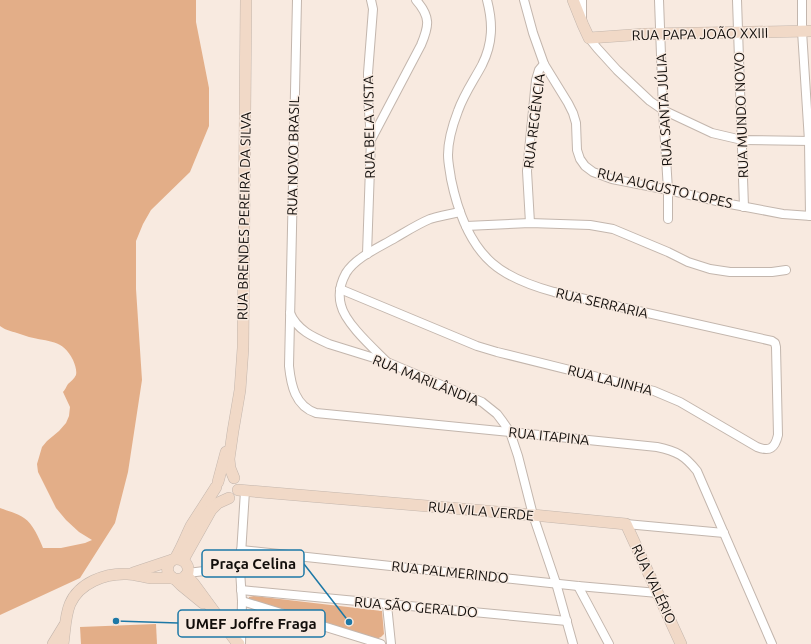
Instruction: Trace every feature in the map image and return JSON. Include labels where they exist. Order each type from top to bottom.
[{"type":"main road","name":"RUA BRENDES PEREIRA DA SILVA","points":[[234,478],[229,464],[240,390],[243,348],[246,0]]},
{"type":"main road","points":[[573,0],[589,38]]},
{"type":"main road","name":"RUA PAPA JOÃO XXIII","points":[[589,38],[661,34],[806,31]]},
{"type":"main road","name":"RUA BRENDES PEREIRA DA SILVA","points":[[181,570],[192,524],[217,484],[233,431]]},
{"type":"main road","points":[[131,574],[151,578],[181,570],[211,510],[218,503],[229,498],[242,491],[234,478],[229,476],[221,479],[217,484],[217,492],[224,498],[229,498]]},
{"type":"main road","name":"RUA VILA VERDE","points":[[242,491],[626,524]]},
{"type":"main road","name":"RUA VALÉRIO","points":[[626,524],[681,644]]},
{"type":"main road","points":[[63,644],[70,605],[73,598],[82,587],[102,577],[119,574],[181,570]]},
{"type":"main road","points":[[181,570],[235,640],[240,644]]},
{"type":"main road","points":[[53,644],[63,628],[67,618]]},
{"type":"street","name":"RUA NOVO BRASIL","points":[[290,312],[297,0]]},
{"type":"street","name":"RUA BELA VISTA","points":[[367,254],[371,139],[368,73],[373,9],[371,0]]},
{"type":"street","points":[[371,139],[421,45],[426,32],[428,23],[426,14],[416,0]]},
{"type":"street","name":"RUA SERRARIA","points":[[487,0],[491,14],[492,28],[490,42],[482,64],[467,90],[458,111],[450,137],[448,155],[453,187],[460,212],[466,226],[480,250],[491,262],[503,271],[537,287],[772,341],[775,343]]},
{"type":"street","name":"RUA REGÊNCIA","points":[[524,0],[533,33],[544,64],[539,70],[536,80],[527,171],[530,223]]},
{"type":"street","points":[[582,0],[583,25]]},
{"type":"street","name":"RUA SANTA JÚLIA","points":[[659,0],[668,219]]},
{"type":"street","name":"RUA MUNDO NOVO","points":[[737,0],[744,207]]},
{"type":"street","points":[[802,0],[806,31],[810,141],[810,216]]},
{"type":"street","points":[[589,38],[617,70],[650,101],[663,110],[712,133],[742,140],[810,141]]},
{"type":"street","name":"RUA AUGUSTO LOPES","points":[[544,64],[573,113],[576,123],[577,150],[580,159],[585,166],[593,172],[612,179],[744,207],[784,214],[810,216]]},
{"type":"street","points":[[387,362],[351,324],[345,315],[341,306],[340,298],[340,289],[343,281],[351,267],[367,254],[421,223],[460,212]]},
{"type":"street","points":[[466,226],[530,223],[590,225],[613,230],[694,264],[720,271],[743,273],[786,270]]},
{"type":"street","name":"RUA LAJINHA","points":[[340,289],[477,346],[654,390],[680,402],[763,450],[774,446],[778,435],[775,343]]},
{"type":"street","name":"RUA MARILÂNDIA","points":[[290,312],[293,321],[298,326],[329,344],[387,362],[482,402],[497,414],[510,432],[518,456],[533,515],[556,583],[573,644]]},
{"type":"street","name":"RUA ITAPINA","points":[[290,312],[289,366],[292,388],[296,396],[309,411],[316,413],[657,447],[668,449],[684,457],[697,471],[772,644]]},
{"type":"street","points":[[240,644],[242,601],[240,570],[242,491]]},
{"type":"street","name":"RUA VILA VERDE","points":[[626,524],[724,533]]},
{"type":"street","name":"RUA PALMERINDO","points":[[241,550],[578,586],[658,593]]},
{"type":"street","points":[[181,570],[240,570]]},
{"type":"street","points":[[578,586],[609,644]]},
{"type":"street","name":"RUA SÃO GERALDO","points":[[241,590],[567,621]]},
{"type":"street","points":[[242,601],[381,644]]},
{"type":"street","points":[[387,605],[390,644]]},
{"type":"shaded area","points":[[0,0],[196,0],[196,22],[209,88],[209,126],[190,172],[151,210],[136,241],[136,289],[142,380],[128,472],[115,523],[80,578],[0,615],[0,508],[24,518],[30,524],[43,548],[61,548],[92,540],[79,532],[56,508],[38,472],[37,464],[42,447],[66,423],[69,416],[70,407],[63,392],[76,375],[73,360],[65,348],[54,342],[28,337],[0,326]]},
{"type":"shaded area","points":[[254,596],[382,611],[384,634],[376,639],[252,602],[249,597]]},
{"type":"shaded area","points":[[156,624],[157,644],[81,644],[80,627]]},
{"type":"place","name":"UMEF Joffre Fraga","points":[[116,621]]},
{"type":"place","name":"Praça Celina","points":[[349,622]]}]
